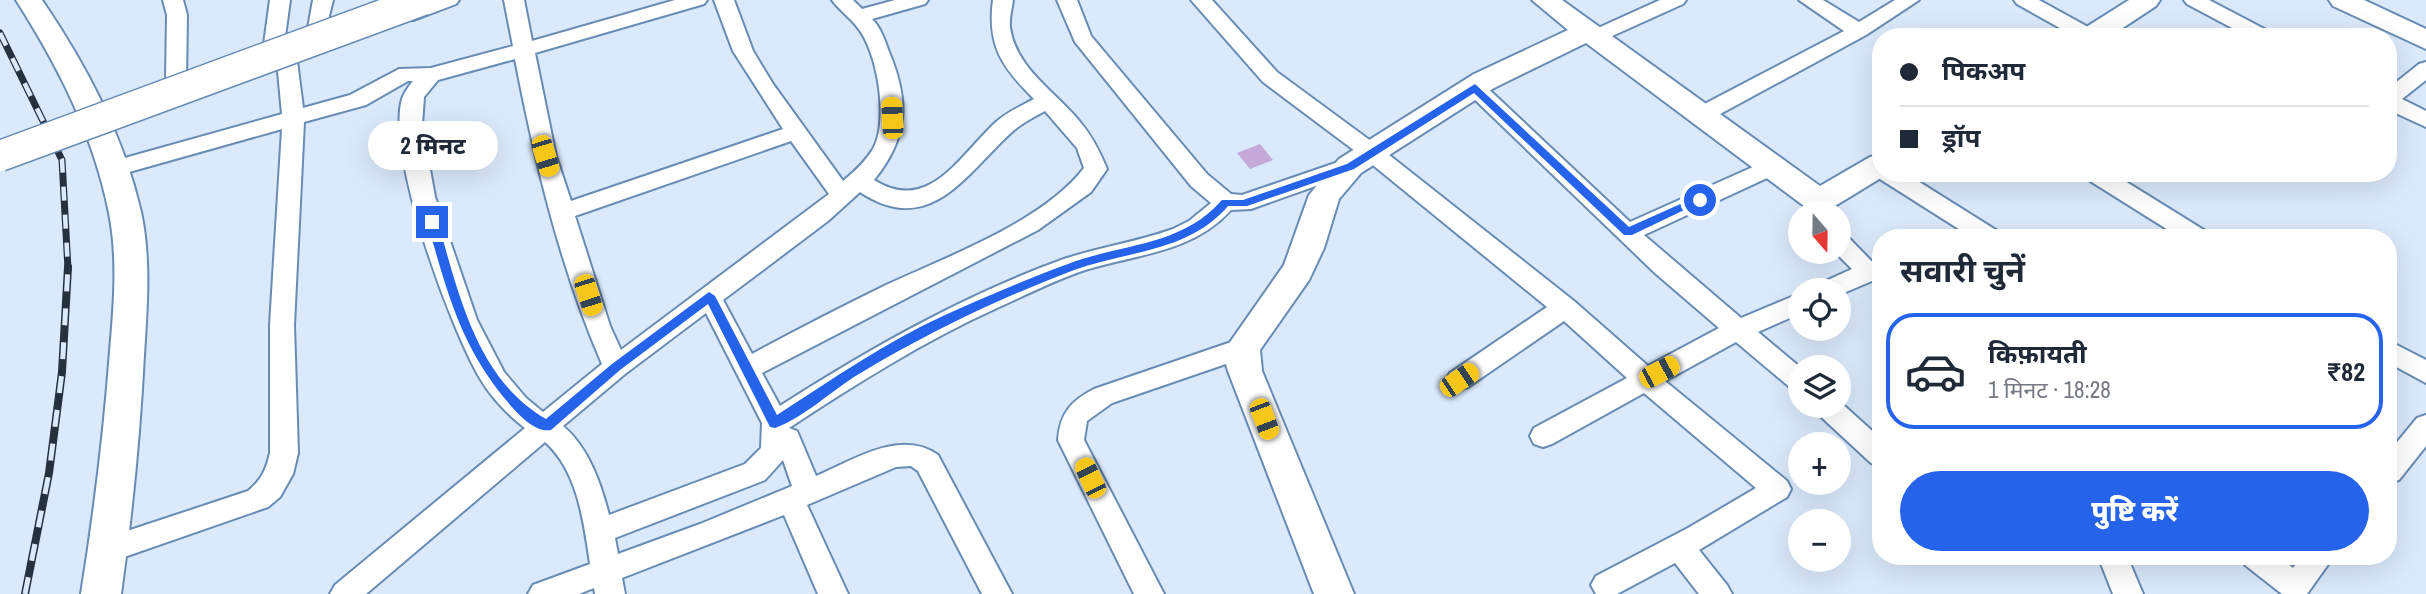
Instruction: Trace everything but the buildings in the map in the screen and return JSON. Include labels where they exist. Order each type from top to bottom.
[{"type":"street","points":[[29,0],[60,46],[95,120],[115,168],[126,215],[131,282],[123,433],[101,594]]},
{"type":"street","points":[[173,0],[177,15],[176,79]]},
{"type":"street","points":[[107,550],[258,499],[270,488],[279,474],[284,453],[282,326],[293,119],[280,52],[280,0]]},
{"type":"street","points":[[318,28],[323,0]]},
{"type":"street","points":[[95,120],[280,52],[318,28],[395,0]]},
{"type":"street","points":[[0,156],[423,0]]},
{"type":"street","points":[[95,120],[176,79],[280,52],[449,0]]},
{"type":"street","points":[[514,0],[545,156],[598,326],[616,367]]},
{"type":"street","points":[[115,168],[373,94],[406,74],[430,75],[697,0]]},
{"type":"street","points":[[724,0],[743,51],[796,132],[851,188],[894,200],[926,195],[947,185],[965,170],[1007,125],[1047,101]]},
{"type":"street","points":[[851,8],[918,0]]},
{"type":"street","points":[[747,369],[841,318],[1013,234],[1090,180],[1096,169],[1087,144],[1020,71],[1007,53],[999,32],[998,15],[1003,0]]},
{"type":"street","points":[[1067,0],[1082,38],[1199,180],[1225,202],[1243,203],[1361,159],[1475,88],[1591,34],[1676,0]]},
{"type":"street","points":[[1201,0],[1269,76],[1361,159],[1565,308],[1646,380],[1777,489],[1679,547],[1606,585]]},
{"type":"street","points":[[1545,0],[1772,167],[1813,201]]},
{"type":"street","points":[[1629,0],[1648,13]]},
{"type":"street","points":[[1809,0],[1859,31]]},
{"type":"street","points":[[1701,115],[1859,31],[1909,0]]},
{"type":"street","points":[[2024,0],[2075,28]]},
{"type":"street","points":[[2103,28],[2147,0]]},
{"type":"street","points":[[2194,0],[2248,28]]},
{"type":"street","points":[[2342,0],[2426,40]]},
{"type":"street","points":[[345,594],[616,367],[851,188],[886,148],[892,118],[883,57],[869,27],[851,8]]},
{"type":"street","points":[[2397,93],[2426,69]]},
{"type":"street","points":[[430,75],[412,100],[412,132],[418,174],[453,293],[472,342],[491,375],[527,414],[547,426],[572,454],[597,512],[608,582]]},
{"type":"street","points":[[1475,88],[1663,267],[1788,371]]},
{"type":"street","points":[[2397,104],[2426,120]]},
{"type":"street","points":[[562,212],[637,190],[700,164],[796,132]]},
{"type":"street","points":[[1334,594],[1242,360],[1243,348],[1297,271],[1308,248],[1325,195],[1361,159]]},
{"type":"street","points":[[1628,233],[1772,167]]},
{"type":"street","points":[[1830,201],[1872,174]]},
{"type":"street","points":[[1904,182],[1977,229]]},
{"type":"street","points":[[2109,182],[2185,229]]},
{"type":"street","points":[[600,531],[755,472],[771,458],[781,431],[854,371],[947,319],[1073,266],[1159,244],[1211,219],[1225,202]]},
{"type":"street","points":[[1852,254],[1872,273]]},
{"type":"street","points":[[1851,284],[1872,278]]},
{"type":"street","points":[[709,296],[781,431],[833,594]]},
{"type":"street","points":[[1459,380],[1565,308]]},
{"type":"street","points":[[1543,436],[1739,329],[1788,308]]},
{"type":"street","points":[[1149,594],[1071,440],[1071,422],[1084,407],[1103,396],[1243,348]]},
{"type":"street","points":[[2397,356],[2426,373]]},
{"type":"street","points":[[1840,418],[1872,447]]},
{"type":"street","points":[[2397,462],[2426,426]]},
{"type":"street","points":[[543,594],[608,582],[893,456],[908,454],[919,456],[928,463],[997,594]]},
{"type":"street","points":[[1679,547],[1717,594]]},
{"type":"street","points":[[2116,565],[2128,594]]},
{"type":"street","points":[[2267,565],[2295,587],[2313,565]]},
{"type":"railway","points":[[0,33],[62,160],[68,268]]},
{"type":"railway","points":[[25,594],[49,473],[62,372],[68,268]]},
{"type":"route","points":[[432,222],[453,293],[472,342],[491,375],[514,401],[527,414],[547,426],[616,367],[709,296],[775,423],[854,371],[947,319],[1073,266],[1159,244],[1211,219],[1225,202],[1243,203],[1350,166],[1475,88],[1628,233],[1700,200]]}]
